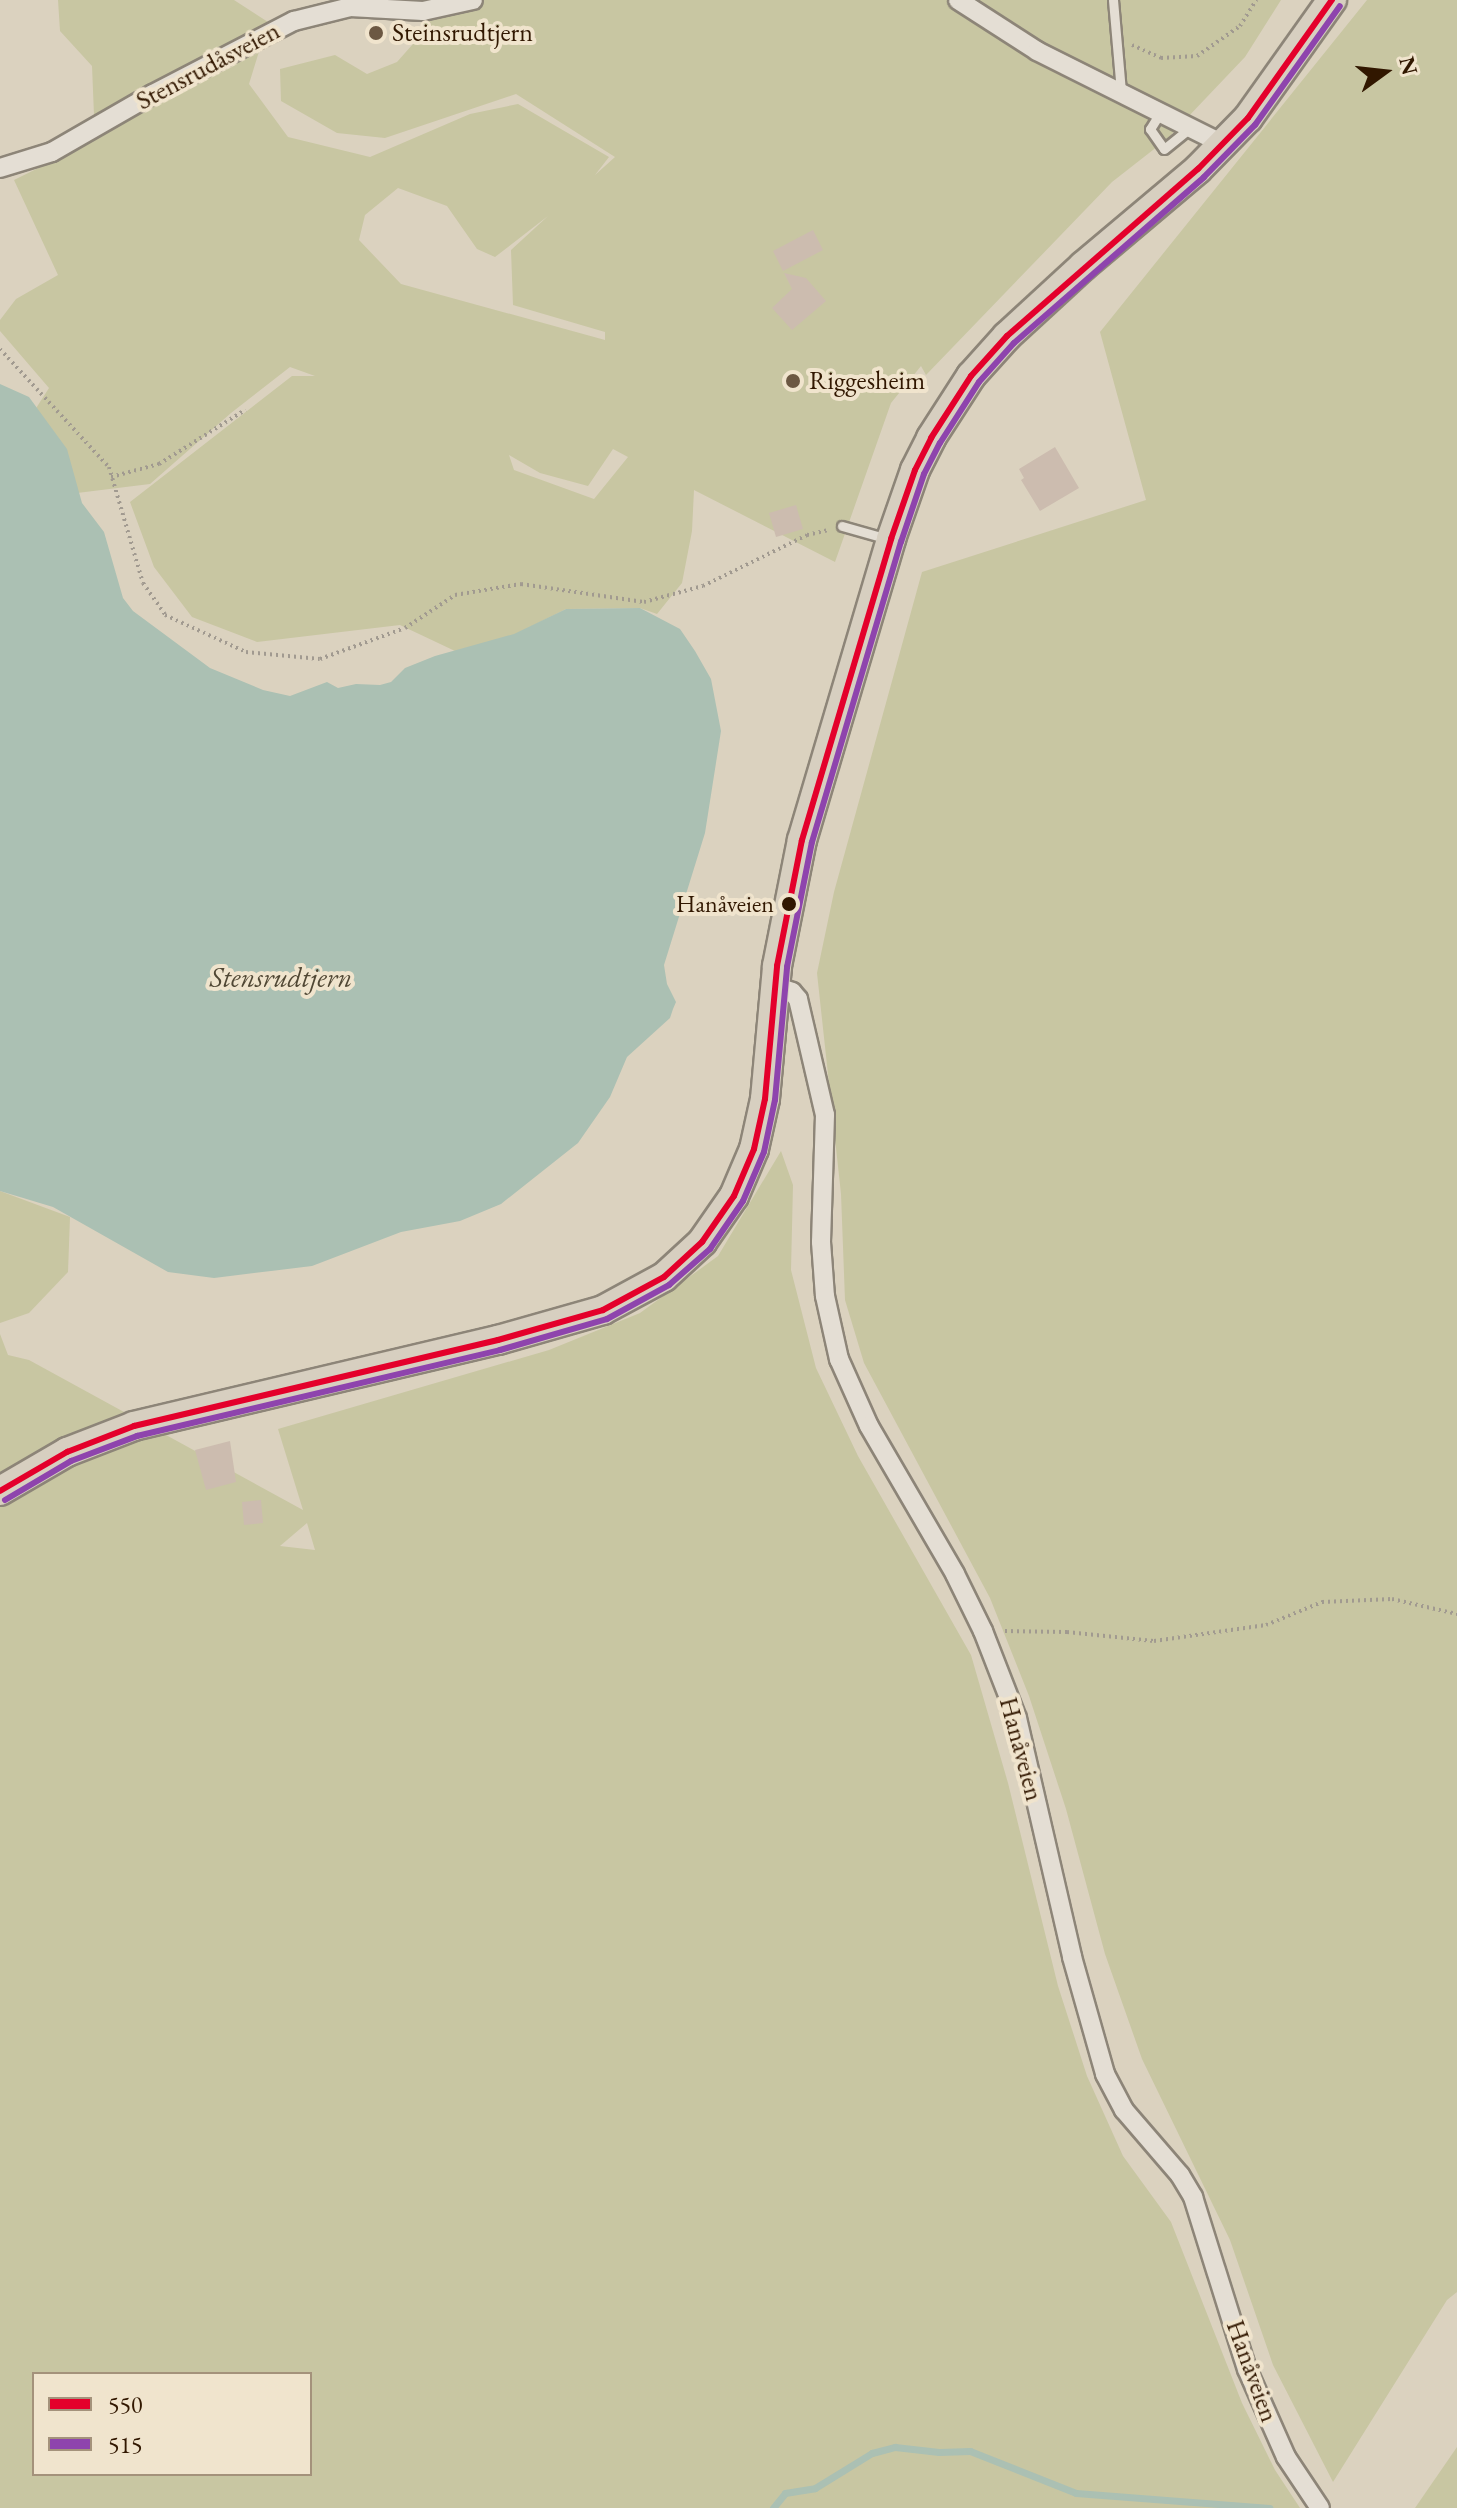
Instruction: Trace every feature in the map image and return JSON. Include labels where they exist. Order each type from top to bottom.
[{"type":"main road","points":[[0,1491],[67,1452],[134,1426],[552,1327],[603,1310],[642,1292],[702,1242],[720,1218],[745,1173],[765,1099],[774,986],[802,840],[891,539],[915,470],[946,412],[971,376],[1041,304],[1223,144],[1271,89],[1332,0]]},
{"type":"street","name":"Stensrudåsveien","points":[[0,168],[52,152],[153,94],[294,21],[350,7],[423,11],[473,0]]},
{"type":"street","points":[[958,0],[1037,51],[1223,144]]},
{"type":"street","name":"Hanåveien","points":[[774,986],[792,992],[798,999],[825,1115],[820,1233],[825,1296],[839,1359],[869,1426],[955,1574],[983,1631],[1017,1718],[1072,1957],[1105,2074],[1124,2110],[1180,2175],[1193,2197],[1247,2369],[1286,2457],[1320,2508]]},
{"type":"lane","points":[[1113,0],[1121,91]]},
{"type":"lane","points":[[1160,113],[1150,129],[1164,149],[1190,128]]},
{"type":"lane","points":[[842,526],[891,539]]},
{"type":"path","points":[[1115,20],[1133,46],[1161,58],[1181,59],[1214,47],[1240,26],[1256,0]]},
{"type":"path","points":[[0,349],[109,467],[143,583],[165,615],[234,648],[286,658],[320,659],[405,628],[455,595],[521,584],[644,602],[703,586],[807,535],[842,526]]},
{"type":"path","points":[[111,477],[159,464],[245,410]]},
{"type":"path","points":[[983,1631],[1067,1632],[1154,1641],[1266,1625],[1322,1602],[1392,1599],[1457,1614]]},
{"type":"shaded area","points":[[58,0],[234,0],[268,22],[249,84],[288,137],[370,157],[470,114],[518,104],[609,157],[595,175],[615,157],[516,94],[385,138],[337,133],[281,101],[280,69],[335,55],[367,74],[397,62],[428,27],[389,0],[1281,0],[1245,57],[1167,139],[1112,182],[926,375],[921,366],[891,403],[835,562],[694,490],[692,531],[682,583],[657,614],[640,608],[566,609],[514,635],[455,651],[400,625],[257,642],[192,617],[154,567],[130,502],[292,376],[315,376],[290,367],[231,413],[150,484],[69,494],[31,416],[49,388],[0,331],[0,320],[16,299],[58,275],[14,180],[95,140],[92,66],[60,31]],"holes":[[[398,188],[447,206],[477,249],[495,257],[548,216],[511,250],[513,305],[605,332],[605,340],[401,284],[359,240],[365,215]],[[613,449],[628,457],[594,499],[514,470],[509,455],[540,473],[588,486]]]},
{"type":"shaded area","points":[[1367,0],[1457,0],[1457,2292],[1447,2300],[1333,2482],[1273,2365],[1230,2240],[1142,2059],[1105,1954],[1066,1809],[1029,1696],[990,1598],[864,1363],[845,1300],[841,1194],[817,973],[834,892],[922,572],[1146,500],[1100,332]]},
{"type":"shaded area","points":[[781,1151],[793,1185],[791,1270],[816,1368],[858,1456],[971,1655],[1008,1783],[1058,1986],[1087,2076],[1123,2156],[1171,2222],[1242,2403],[1275,2470],[1300,2508],[0,2508],[0,1334],[8,1355],[29,1360],[303,1510],[278,1429],[549,1350],[640,1313],[718,1256]],"holes":[[[307,1523],[315,1550],[280,1546]]]},
{"type":"shaded area","points":[[0,1191],[70,1217],[68,1272],[29,1313],[0,1323]]},
{"type":"shaded area","points":[[1457,2447],[1457,2508],[1415,2508]]},
{"type":"water","name":"Stensrudtjern","points":[[0,384],[29,397],[67,449],[82,503],[104,532],[123,598],[133,611],[210,668],[263,690],[290,696],[327,682],[338,688],[356,684],[380,685],[391,682],[405,668],[435,656],[514,634],[566,609],[640,608],[680,629],[695,651],[711,679],[721,731],[705,833],[664,965],[667,984],[676,1002],[670,1018],[627,1057],[610,1097],[578,1143],[501,1204],[460,1221],[401,1232],[312,1266],[214,1278],[168,1272],[53,1207],[0,1191]]},
{"type":"building","points":[[813,230],[823,250],[783,271],[773,251]]},
{"type":"building","points":[[784,273],[806,278],[826,301],[792,330],[772,308],[792,289]]},
{"type":"building","points":[[1055,447],[1079,488],[1040,511],[1021,480],[1024,478],[1019,469]]},
{"type":"building","points":[[796,505],[803,529],[776,537],[769,513]]},
{"type":"building","points":[[230,1441],[236,1482],[206,1490],[195,1450]]},
{"type":"building","points":[[261,1500],[263,1523],[244,1525],[242,1502]]},
{"type":"waterway","points":[[773,2508],[785,2493],[815,2488],[872,2453],[895,2447],[939,2452],[970,2451],[1076,2493],[1269,2508]]},
{"type":"transit line","name":"550","points":[[0,1491],[67,1452],[134,1426],[498,1340],[603,1310],[664,1277],[702,1242],[734,1196],[754,1149],[765,1099],[777,966],[802,840],[891,539],[915,470],[931,438],[971,376],[1007,336],[1198,169],[1248,118],[1332,0]]},
{"type":"transit line","name":"515","points":[[5,1500],[71,1461],[137,1436],[500,1350],[607,1319],[669,1285],[710,1249],[743,1201],[764,1152],[775,1100],[787,967],[812,842],[924,474],[979,382],[1014,343],[1204,177],[1255,125],[1340,6]]},
{"type":"place","name":"Steinsrudtjern","points":[[376,33]]},
{"type":"place","name":"Riggesheim","points":[[793,381]]},
{"type":"place","name":"Hanåveien","points":[[789,904]]}]
